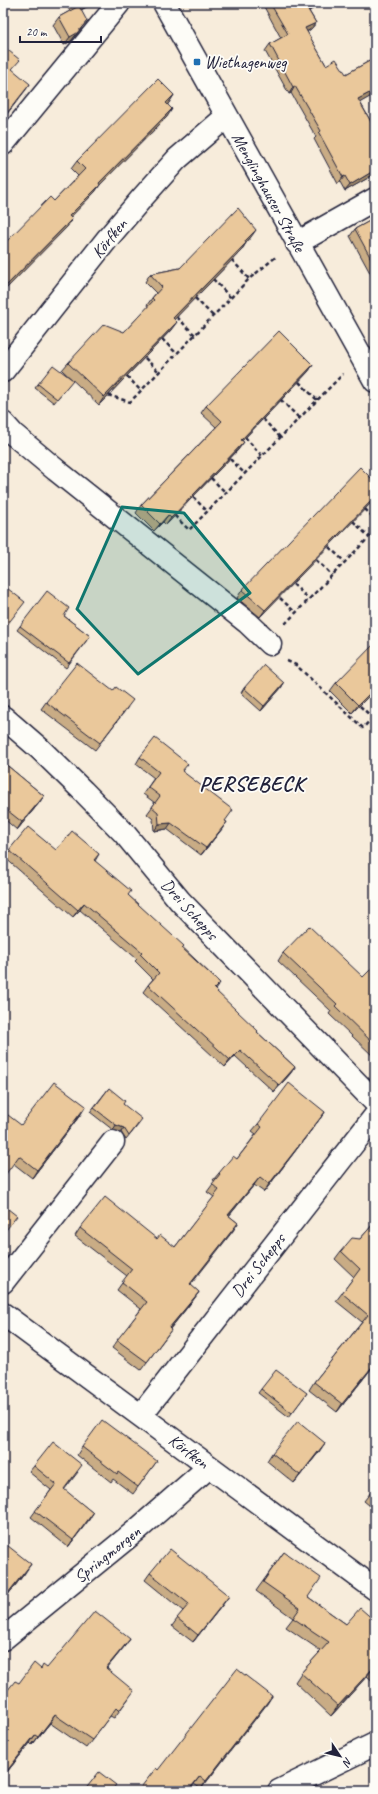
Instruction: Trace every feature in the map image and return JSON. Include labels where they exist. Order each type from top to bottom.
[{"type":"street","points":[[3,144],[119,3]]},
{"type":"street","name":"Menglinghauser Straße","points":[[164,3],[375,381]]},
{"type":"street","name":"Körfken","points":[[3,371],[108,238],[176,159],[227,116]]},
{"type":"street","points":[[297,243],[375,200]]},
{"type":"street","points":[[3,423],[13,434],[56,470],[248,623],[276,636]]},
{"type":"street","name":"Drei Schepps","points":[[3,717],[40,749],[124,833],[180,901],[375,1102]]},
{"type":"street","name":"Drei Schepps","points":[[141,1415],[375,1116]]},
{"type":"street","points":[[3,1282],[113,1142]]},
{"type":"street","name":"Körfken","points":[[3,1314],[375,1589]]},
{"type":"street","name":"Springmorgen","points":[[3,1639],[138,1529],[209,1467]]},
{"type":"street","points":[[279,1791],[375,1744]]},
{"type":"path","points":[[232,260],[249,279]]},
{"type":"path","points":[[108,395],[130,402],[249,279],[267,263]]},
{"type":"path","points":[[213,279],[231,298]]},
{"type":"path","points":[[195,298],[213,316]]},
{"type":"path","points":[[177,317],[195,335]]},
{"type":"path","points":[[162,339],[177,354]]},
{"type":"path","points":[[145,358],[160,372]]},
{"type":"path","points":[[127,376],[141,391]]},
{"type":"path","points":[[299,382],[317,400]]},
{"type":"path","points":[[174,516],[189,530],[331,385]]},
{"type":"path","points":[[281,400],[299,418]]},
{"type":"path","points":[[263,419],[280,437]]},
{"type":"path","points":[[245,438],[262,456]]},
{"type":"path","points":[[230,459],[245,474]]},
{"type":"path","points":[[212,478],[226,493]]},
{"type":"path","points":[[193,497],[208,512]]},
{"type":"path","points":[[365,509],[375,519]]},
{"type":"path","points":[[353,522],[369,537]]},
{"type":"path","points":[[276,636],[309,599],[375,531]]},
{"type":"path","points":[[329,546],[345,562]]},
{"type":"path","points":[[316,560],[332,575]]},
{"type":"path","points":[[293,584],[309,599]]},
{"type":"path","points":[[280,598],[296,613]]},
{"type":"path","points":[[287,661],[296,665],[363,728],[374,716],[360,706]]},
{"type":"highlighted area","points":[[122,507],[184,513],[250,593],[138,674],[77,609]]},
{"type":"building","points":[[75,3],[85,3],[79,6],[87,21],[77,33],[70,37],[59,17],[77,7]]},
{"type":"building","points":[[270,3],[316,3],[307,8],[316,23],[305,28],[326,65],[336,59],[346,74],[375,58],[375,90],[358,99],[375,129],[375,170],[350,185],[345,176],[343,177],[319,133],[321,131],[295,86],[293,87],[270,44],[288,34]]},
{"type":"building","points":[[3,46],[20,60],[12,69],[30,84],[3,118]]},
{"type":"building","points":[[158,79],[174,95],[166,103],[172,109],[99,183],[100,185],[69,216],[72,219],[3,289],[3,245],[50,197],[54,201],[85,169],[77,161]]},
{"type":"building","points":[[238,208],[256,230],[245,241],[246,243],[173,318],[177,322],[104,397],[68,363],[104,324],[124,332],[154,300],[152,298],[162,287],[150,274],[180,268]]},
{"type":"building","points":[[375,218],[375,266],[355,229]]},
{"type":"building","points":[[279,331],[313,365],[241,440],[244,442],[171,518],[168,515],[160,524],[141,505],[222,421],[206,406]]},
{"type":"building","points":[[53,365],[73,380],[57,399],[38,384]]},
{"type":"building","points":[[360,467],[375,482],[375,497],[265,610],[242,590]]},
{"type":"building","points":[[3,585],[25,602],[3,630]]},
{"type":"building","points":[[47,591],[69,608],[64,616],[90,636],[69,663],[20,626]]},
{"type":"building","points":[[375,643],[375,688],[358,705],[336,683]]},
{"type":"building","points":[[77,663],[113,691],[116,687],[133,700],[100,743],[46,702]]},
{"type":"building","points":[[264,665],[284,683],[264,706],[244,688]]},
{"type":"building","points":[[155,738],[188,764],[182,771],[233,810],[225,821],[227,822],[206,848],[171,823],[159,824],[158,812],[152,807],[160,796],[148,787],[159,772],[140,757]]},
{"type":"building","points":[[3,762],[44,796],[22,822],[3,807]]},
{"type":"building","points":[[28,827],[56,850],[72,831],[99,854],[94,860],[131,891],[128,895],[184,946],[182,948],[220,983],[214,989],[295,1067],[279,1085],[240,1050],[230,1060],[148,985],[159,973],[140,954],[142,952],[84,903],[78,910],[9,850]]},
{"type":"building","points":[[309,926],[363,977],[375,965],[375,1045],[335,1006],[337,1004],[283,953]]},
{"type":"building","points":[[54,1082],[86,1106],[37,1170],[19,1156],[3,1178],[4,1112],[21,1125]]},
{"type":"building","points":[[289,1083],[325,1112],[269,1184],[260,1177],[228,1215],[238,1223],[190,1284],[199,1292],[169,1328],[171,1330],[147,1362],[117,1340],[147,1302],[122,1282],[132,1269],[80,1228],[105,1197],[157,1239],[160,1235],[175,1247],[219,1190],[212,1184],[220,1174],[219,1173],[233,1156],[237,1159],[262,1127],[258,1124]]},
{"type":"building","points":[[109,1088],[125,1101],[123,1104],[142,1119],[129,1136],[124,1128],[116,1125],[94,1108]]},
{"type":"building","points":[[3,1205],[17,1216],[3,1234]]},
{"type":"building","points":[[375,1222],[375,1363],[342,1404],[314,1382],[368,1315],[342,1293],[360,1269],[341,1251],[352,1238],[360,1239]]},
{"type":"building","points":[[3,1365],[7,1367],[3,1372]]},
{"type":"building","points":[[276,1370],[307,1393],[292,1413],[261,1389]]},
{"type":"building","points":[[102,1420],[157,1461],[138,1487],[118,1472],[117,1474],[82,1447]]},
{"type":"building","points":[[298,1421],[325,1443],[300,1475],[272,1453]]},
{"type":"building","points":[[53,1442],[82,1465],[64,1489],[93,1513],[73,1540],[35,1511],[56,1484],[34,1466]]},
{"type":"building","points":[[375,1487],[375,1497],[370,1493]]},
{"type":"building","points":[[3,1542],[31,1564],[8,1593],[3,1590]]},
{"type":"building","points":[[170,1549],[229,1596],[198,1635],[177,1618],[189,1604],[150,1573]]},
{"type":"building","points":[[284,1552],[321,1578],[308,1597],[346,1624],[360,1608],[375,1621],[375,1668],[374,1667],[338,1706],[301,1673],[329,1642],[293,1618],[300,1608],[263,1582]]},
{"type":"building","points":[[95,1611],[130,1639],[106,1668],[134,1691],[119,1711],[116,1708],[92,1740],[55,1715],[38,1737],[35,1735],[3,1776],[3,1696],[15,1681],[19,1683],[34,1663],[41,1669],[43,1665],[47,1668]]},
{"type":"building","points":[[237,1669],[272,1696],[206,1781],[200,1776],[188,1791],[138,1791],[156,1768],[158,1770]]},
{"type":"building","points":[[99,1772],[116,1785],[111,1791],[84,1791]]},
{"type":"place","name":"Wiethagenweg","points":[[197,62]]},
{"type":"district","name":"PERSEBECK","points":[[252,784]]}]
